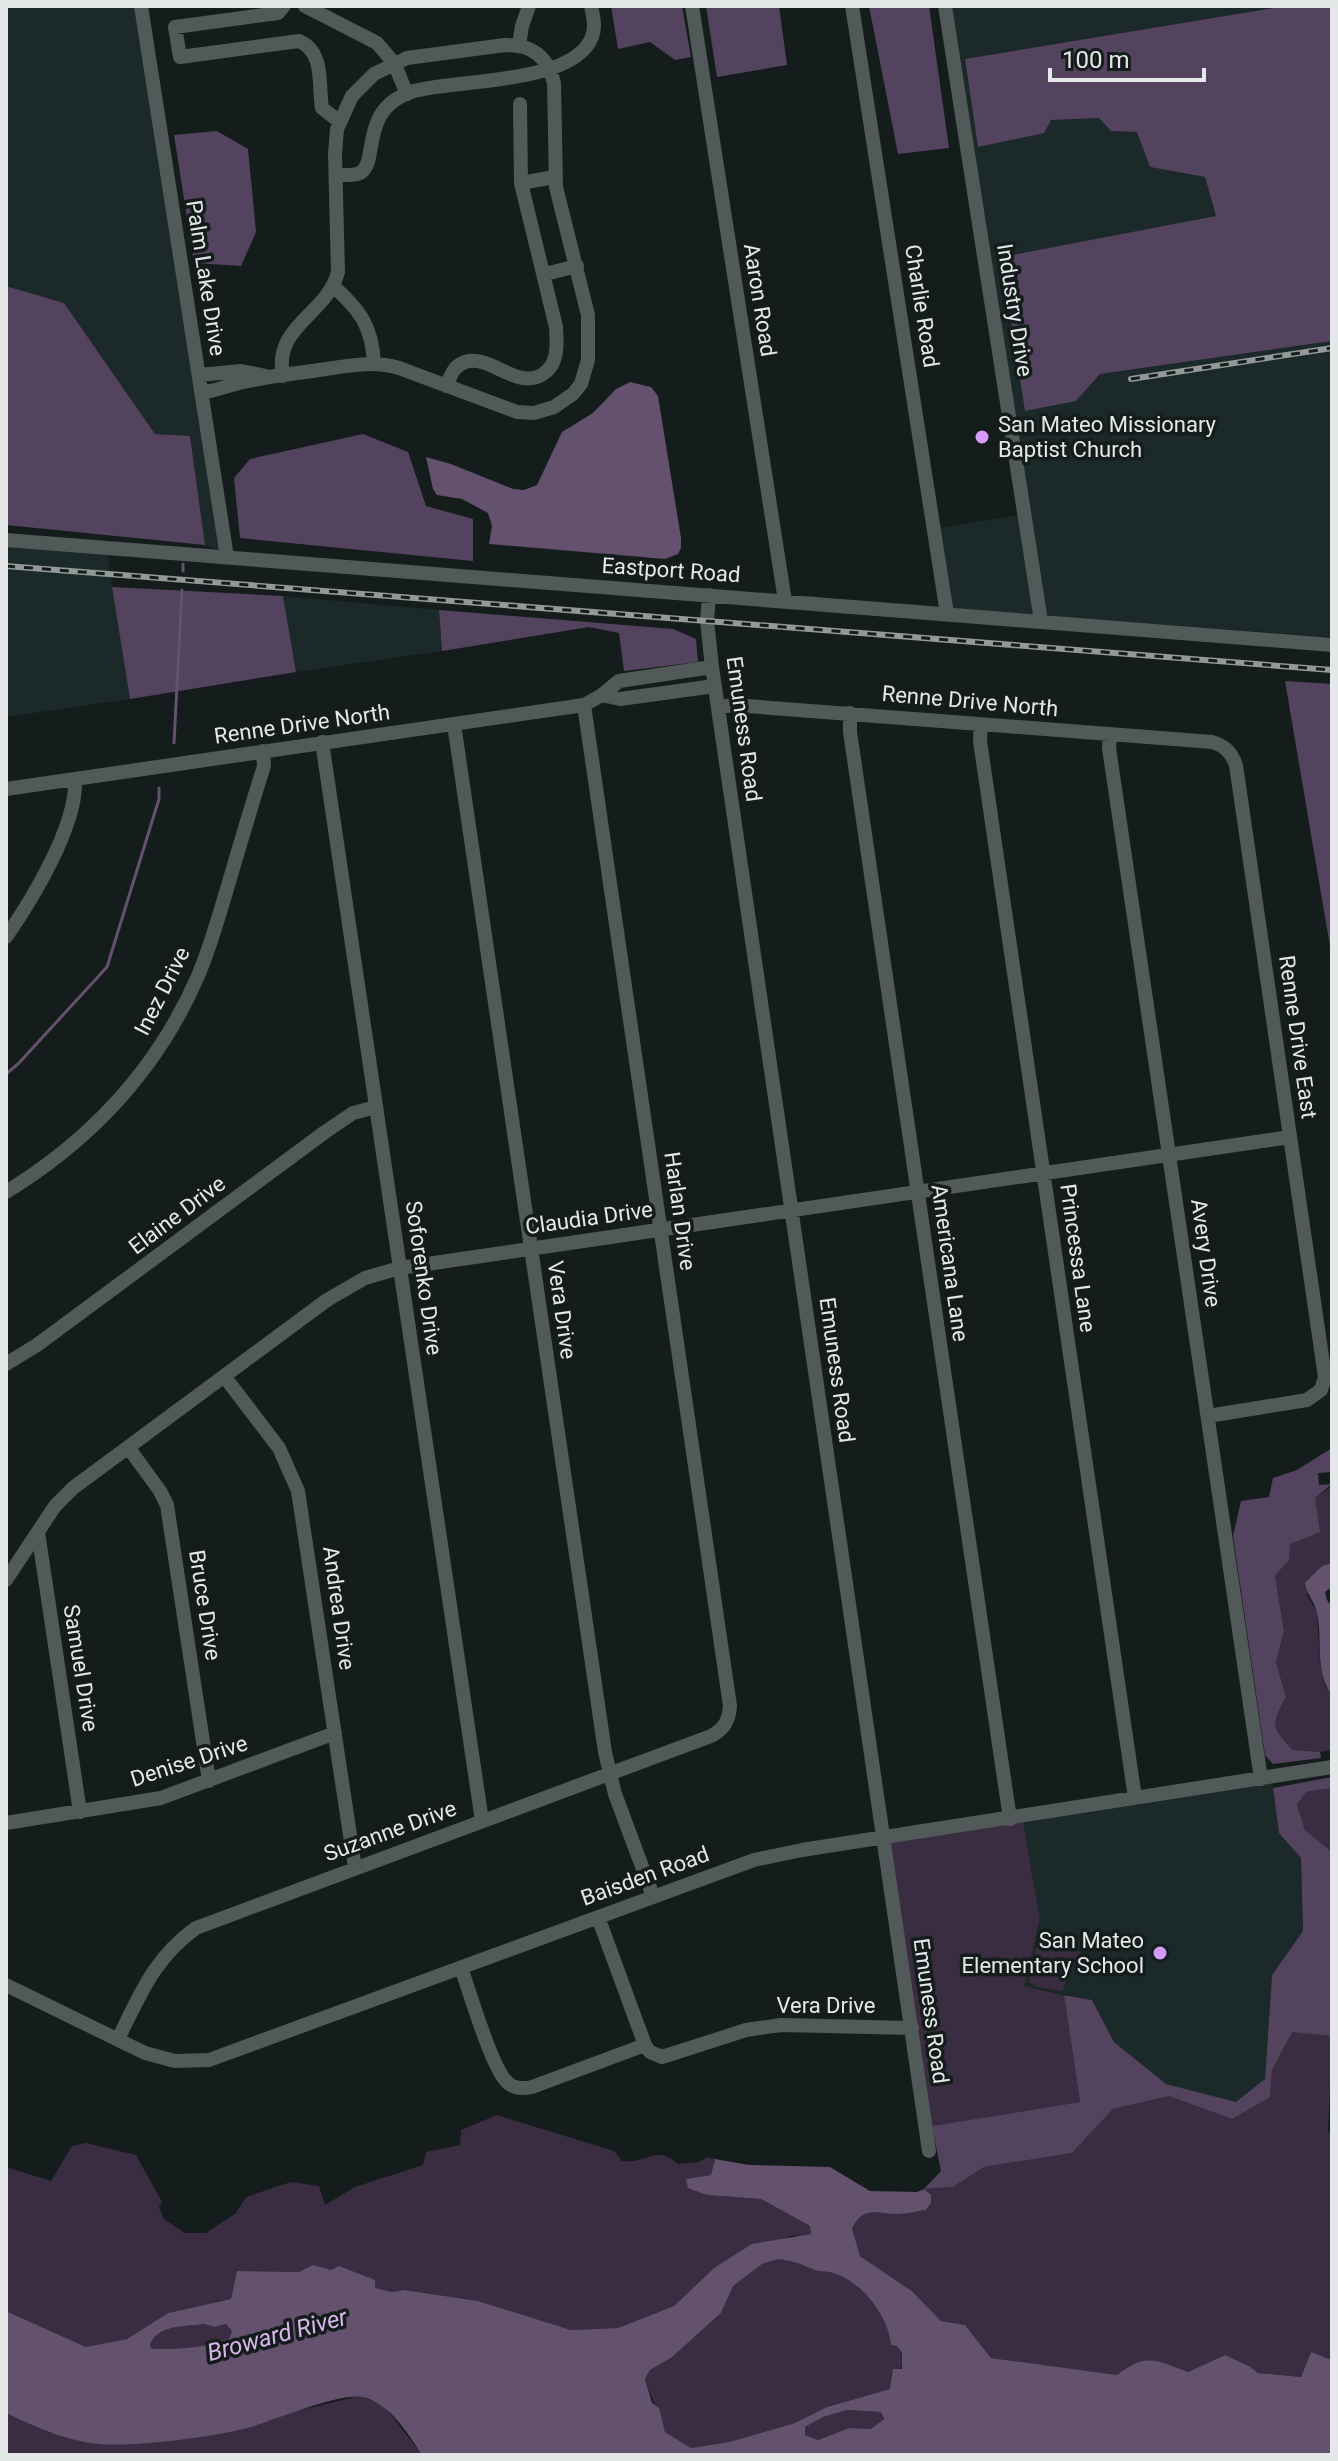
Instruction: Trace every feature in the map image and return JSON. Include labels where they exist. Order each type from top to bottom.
[{"type":"street","name":"Palm Lake Drive","points":[[141,6],[227,557]]},
{"type":"street","points":[[284,6],[278,13],[175,27],[180,57],[299,41],[314,51],[318,62],[322,108],[340,122]]},
{"type":"street","points":[[305,6],[377,43],[394,63],[407,94]]},
{"type":"street","points":[[519,45],[529,6]]},
{"type":"street","points":[[336,175],[359,173],[364,169],[369,162],[375,123],[389,105],[407,94],[538,74],[577,54],[592,36],[591,6]]},
{"type":"street","name":"Aaron Road","points":[[692,6],[785,601]]},
{"type":"street","name":"Charlie Road","points":[[852,6],[947,614]]},
{"type":"street","name":"Industry Drive","points":[[945,6],[1041,621]]},
{"type":"street","points":[[202,393],[228,388],[254,388],[277,377],[374,363],[399,368],[517,412],[546,410],[573,394],[585,374],[590,342],[588,315],[554,177],[554,83],[550,68],[539,53],[519,45],[407,58],[361,84],[345,108],[335,154],[338,272],[333,286],[318,307],[291,333],[277,377]]},
{"type":"street","points":[[446,386],[454,369],[466,362],[480,362],[527,378],[543,374],[557,346],[545,274],[521,183],[520,104]]},
{"type":"street","points":[[521,183],[554,177]]},
{"type":"street","points":[[545,274],[577,266]]},
{"type":"street","points":[[333,286],[351,302],[365,323],[374,363]]},
{"type":"street","points":[[199,375],[241,371],[277,377]]},
{"type":"street","name":"Eastport Road","points":[[6,540],[1332,645]]},
{"type":"street","name":"Emuness Road","points":[[709,595],[707,621],[712,667],[929,2151]]},
{"type":"street","name":"Renne Drive North","points":[[6,789],[584,705],[619,681],[712,667]]},
{"type":"street","points":[[602,695],[620,699],[715,686]]},
{"type":"street","name":"Harlan Drive","points":[[584,705],[730,1706],[726,1724]]},
{"type":"street","name":"Renne Drive North","points":[[718,707],[734,705],[850,713],[1219,744]]},
{"type":"street","name":"Americana Lane","points":[[850,713],[850,732],[1010,1819]]},
{"type":"street","name":"Vera Drive","points":[[454,724],[609,1773],[653,1896]]},
{"type":"street","name":"Princessa Lane","points":[[981,724],[980,741],[1135,1798]]},
{"type":"street","name":"Avery Drive","points":[[1110,734],[1109,748],[1261,1779]]},
{"type":"street","name":"Soforenko Drive","points":[[322,742],[482,1821]]},
{"type":"street","name":"Renne Drive East","points":[[1208,1416],[1299,1402],[1315,1396],[1321,1390],[1325,1370],[1236,765],[1232,755],[1219,744]]},
{"type":"street","name":"Inez Drive","points":[[6,1192],[64,1152],[93,1127],[142,1072],[166,1036],[199,975],[211,943],[264,766],[263,751]]},
{"type":"street","points":[[6,937],[46,871],[67,823],[75,800],[75,779]]},
{"type":"street","name":"Elaine Drive","points":[[6,1364],[37,1345],[325,1132],[353,1113],[376,1107]]},
{"type":"street","name":"Claudia Drive","points":[[6,1580],[64,1495],[224,1376],[349,1286],[365,1278],[400,1268],[531,1248],[1290,1137]]},
{"type":"street","name":"Andrea Drive","points":[[224,1376],[279,1448],[298,1491],[355,1868]]},
{"type":"street","name":"Bruce Drive","points":[[128,1447],[167,1505],[209,1781]]},
{"type":"street","name":"Samuel Drive","points":[[38,1532],[80,1812]]},
{"type":"street","name":"Suzanne Drive","points":[[118,2039],[158,1963],[181,1939],[212,1920],[711,1736],[726,1724]]},
{"type":"street","name":"Denise Drive","points":[[6,1823],[161,1798],[335,1733]]},
{"type":"street","name":"Baisden Road","points":[[6,1985],[160,2058],[192,2062],[209,2060],[734,1866],[774,1855],[1332,1767]]},
{"type":"street","points":[[461,1968],[499,2071],[513,2087],[532,2087],[645,2045],[598,1917]]},
{"type":"street","name":"Vera Drive","points":[[645,2045],[655,2055],[670,2056],[722,2037],[781,2025],[912,2028]]},
{"type":"shaded area","points":[[6,6],[136,6],[220,550],[205,545],[190,437],[155,434],[64,303],[6,286]]},
{"type":"shaded area","points":[[611,6],[682,6],[691,57],[675,60],[650,42],[618,49]]},
{"type":"shaded area","points":[[706,6],[779,6],[787,65],[717,77]]},
{"type":"shaded area","points":[[869,6],[929,6],[949,148],[898,154]]},
{"type":"shaded area","points":[[940,6],[1285,6],[966,59],[1051,120],[1099,118],[1111,131],[1137,132],[1150,167],[1205,177],[1216,217],[1001,257],[1076,401],[1100,374],[1332,341],[1332,637],[951,609],[938,528],[1020,515]]},
{"type":"shaded area","points":[[1285,6],[1332,6],[1332,341],[1100,374],[1076,401],[1025,411],[1001,257],[1216,216],[1205,177],[1150,167],[1137,132],[1111,131],[1099,118],[1051,120],[1044,133],[978,147],[965,59]]},
{"type":"shaded area","points":[[217,131],[248,149],[256,232],[241,266],[194,263],[174,135]]},
{"type":"shaded area","points":[[6,286],[64,303],[155,434],[190,436],[205,545],[6,525]]},
{"type":"shaded area","points":[[363,434],[408,452],[426,506],[473,519],[473,561],[240,538],[234,478],[250,459]]},
{"type":"shaded area","points":[[6,546],[107,553],[130,699],[6,717]]},
{"type":"shaded area","points":[[112,587],[283,596],[296,672],[130,699]]},
{"type":"shaded area","points":[[283,596],[439,610],[442,651],[296,672]]},
{"type":"shaded area","points":[[439,610],[673,629],[696,639],[698,662],[624,671],[619,633],[589,627],[442,651]]},
{"type":"shaded area","points":[[1285,681],[1332,684],[1332,958]]},
{"type":"shaded area","points":[[1332,1448],[1332,1472],[1318,1473],[1319,1485],[1332,1484],[1315,1498],[1320,1532],[1290,1544],[1289,1560],[1275,1576],[1284,1631],[1276,1662],[1286,1697],[1276,1720],[1277,1731],[1293,1750],[1320,1752],[1321,1758],[1273,1764],[1265,1755],[1233,1536],[1241,1501],[1269,1497],[1273,1478],[1297,1470]]},
{"type":"shaded area","points":[[1332,1486],[1332,1563],[1322,1566],[1307,1595],[1317,1612],[1320,1664],[1325,1686],[1332,1695],[1332,1750],[1293,1750],[1277,1731],[1276,1725],[1286,1697],[1276,1662],[1284,1631],[1275,1576],[1289,1560],[1289,1544],[1315,1498]]},
{"type":"shaded area","points":[[1332,1777],[1332,1788],[1306,1792],[1297,1805],[1305,1830],[1332,1852],[1332,2036],[1292,2032],[1272,2070],[1270,2097],[1232,2119],[1169,2096],[1113,2109],[1072,2153],[984,2167],[953,2187],[924,2189],[941,2171],[932,2126],[1080,2102],[1064,1995],[1092,2000],[1114,2042],[1166,2084],[1236,2102],[1265,2079],[1272,1975],[1303,1931],[1301,1858],[1279,1833],[1273,1788]]},
{"type":"shaded area","name":"San Mateo Elementary School","points":[[1272,1782],[1279,1833],[1301,1858],[1303,1931],[1272,1975],[1265,2079],[1236,2103],[1166,2084],[1114,2042],[1092,2000],[1024,1986],[1040,1919],[1023,1822]]},
{"type":"shaded area","points":[[1332,1788],[1332,1852],[1305,1830],[1297,1805],[1306,1792]]},
{"type":"shaded area","points":[[1023,1822],[1040,1919],[1024,1986],[1064,1995],[1080,2102],[932,2126],[888,1843]]},
{"type":"shaded area","points":[[1039,1937],[1065,1942],[1080,1953],[1062,1991],[1037,1987],[1029,1982]]},
{"type":"shaded area","points":[[1292,2031],[1332,2036],[1328,2132],[1332,2133],[1332,2360],[1311,2352],[1301,2377],[1258,2373],[1225,2355],[1188,2372],[1151,2360],[1136,2363],[1117,2375],[991,2358],[965,2325],[941,2321],[913,2292],[860,2256],[852,2228],[867,2213],[902,2214],[926,2210],[931,2203],[931,2195],[924,2189],[953,2187],[984,2167],[1072,2153],[1113,2109],[1169,2096],[1232,2119],[1270,2096],[1272,2070]]},
{"type":"shaded area","points":[[497,2115],[614,2151],[622,2161],[657,2155],[678,2164],[698,2162],[708,2157],[715,2159],[711,2175],[687,2179],[707,2195],[761,2199],[810,2226],[811,2235],[790,2236],[714,2268],[674,2306],[618,2328],[571,2330],[478,2301],[374,2288],[314,2265],[299,2272],[237,2271],[231,2299],[168,2313],[127,2339],[86,2347],[6,2311],[6,2167],[51,2181],[72,2146],[86,2143],[136,2155],[162,2202],[159,2207],[164,2219],[185,2233],[206,2233],[236,2213],[246,2197],[291,2182],[319,2186],[325,2205],[355,2187],[423,2165],[426,2152],[460,2145],[461,2130]]},
{"type":"shaded area","points":[[778,2259],[844,2277],[863,2292],[885,2322],[891,2344],[897,2345],[900,2351],[902,2362],[899,2373],[890,2389],[827,2407],[795,2423],[729,2442],[691,2448],[665,2432],[645,2379],[650,2370],[671,2358],[721,2313],[732,2286],[762,2264]]},
{"type":"shaded area","points":[[204,2324],[215,2327],[226,2324],[233,2331],[230,2338],[201,2346],[152,2349],[150,2345],[166,2330]]},
{"type":"shaded area","points":[[359,2396],[383,2404],[422,2455],[6,2455],[6,2413],[50,2433],[152,2441],[251,2427],[293,2412]]},
{"type":"shaded area","points":[[847,2410],[881,2412],[884,2419],[871,2429],[849,2428],[818,2440],[805,2435],[805,2427],[823,2417]]},
{"type":"water","points":[[630,382],[651,387],[658,396],[681,538],[678,554],[665,559],[489,544],[492,526],[488,513],[462,499],[437,495],[433,489],[426,457],[513,489],[524,490],[537,485],[562,432],[593,413],[616,389]]},
{"type":"water","points":[[1332,1563],[1332,1587],[1325,1592],[1332,1607],[1332,1695],[1326,1686],[1321,1666],[1317,1613],[1305,1583],[1322,1566]]},
{"type":"water","name":"Broward River","points":[[715,2159],[749,2165],[830,2167],[870,2191],[917,2192],[924,2189],[931,2195],[931,2203],[926,2210],[902,2214],[872,2212],[857,2221],[852,2228],[860,2256],[913,2292],[941,2321],[965,2325],[991,2358],[1117,2375],[1136,2363],[1151,2360],[1188,2372],[1225,2355],[1258,2373],[1301,2377],[1311,2352],[1332,2360],[1332,2455],[422,2455],[390,2412],[363,2397],[324,2402],[235,2431],[134,2444],[75,2440],[6,2413],[6,2311],[86,2347],[127,2339],[168,2313],[231,2299],[237,2271],[299,2272],[313,2265],[331,2270],[339,2266],[375,2280],[375,2288],[478,2301],[571,2330],[618,2328],[674,2306],[714,2268],[752,2244],[811,2234],[810,2226],[761,2199],[707,2195],[688,2188],[686,2179],[711,2175]],"holes":[[[778,2259],[788,2261],[833,2273],[854,2284],[879,2311],[891,2345],[897,2346],[902,2353],[902,2369],[893,2369],[890,2389],[827,2407],[795,2423],[729,2442],[691,2448],[665,2432],[659,2408],[652,2403],[645,2379],[650,2370],[671,2358],[721,2313],[733,2286],[762,2264]],[[204,2324],[215,2327],[226,2324],[232,2331],[230,2338],[182,2348],[152,2349],[150,2345],[159,2333],[166,2330]],[[847,2410],[881,2412],[884,2419],[871,2429],[849,2428],[818,2440],[805,2435],[805,2427],[823,2417]]]},
{"type":"waterway","points":[[183,564],[183,571]]},
{"type":"waterway","points":[[174,743],[182,590]]},
{"type":"waterway","points":[[6,1074],[107,967],[159,799],[159,788]]},
{"type":"railway","points":[[1131,379],[1332,348]]},
{"type":"railway","points":[[6,566],[1332,670]]},
{"type":"place","name":"San Mateo Missionary Baptist Church","points":[[982,437]]},
{"type":"place","name":"San Mateo Elementary School","points":[[1160,1953]]}]
